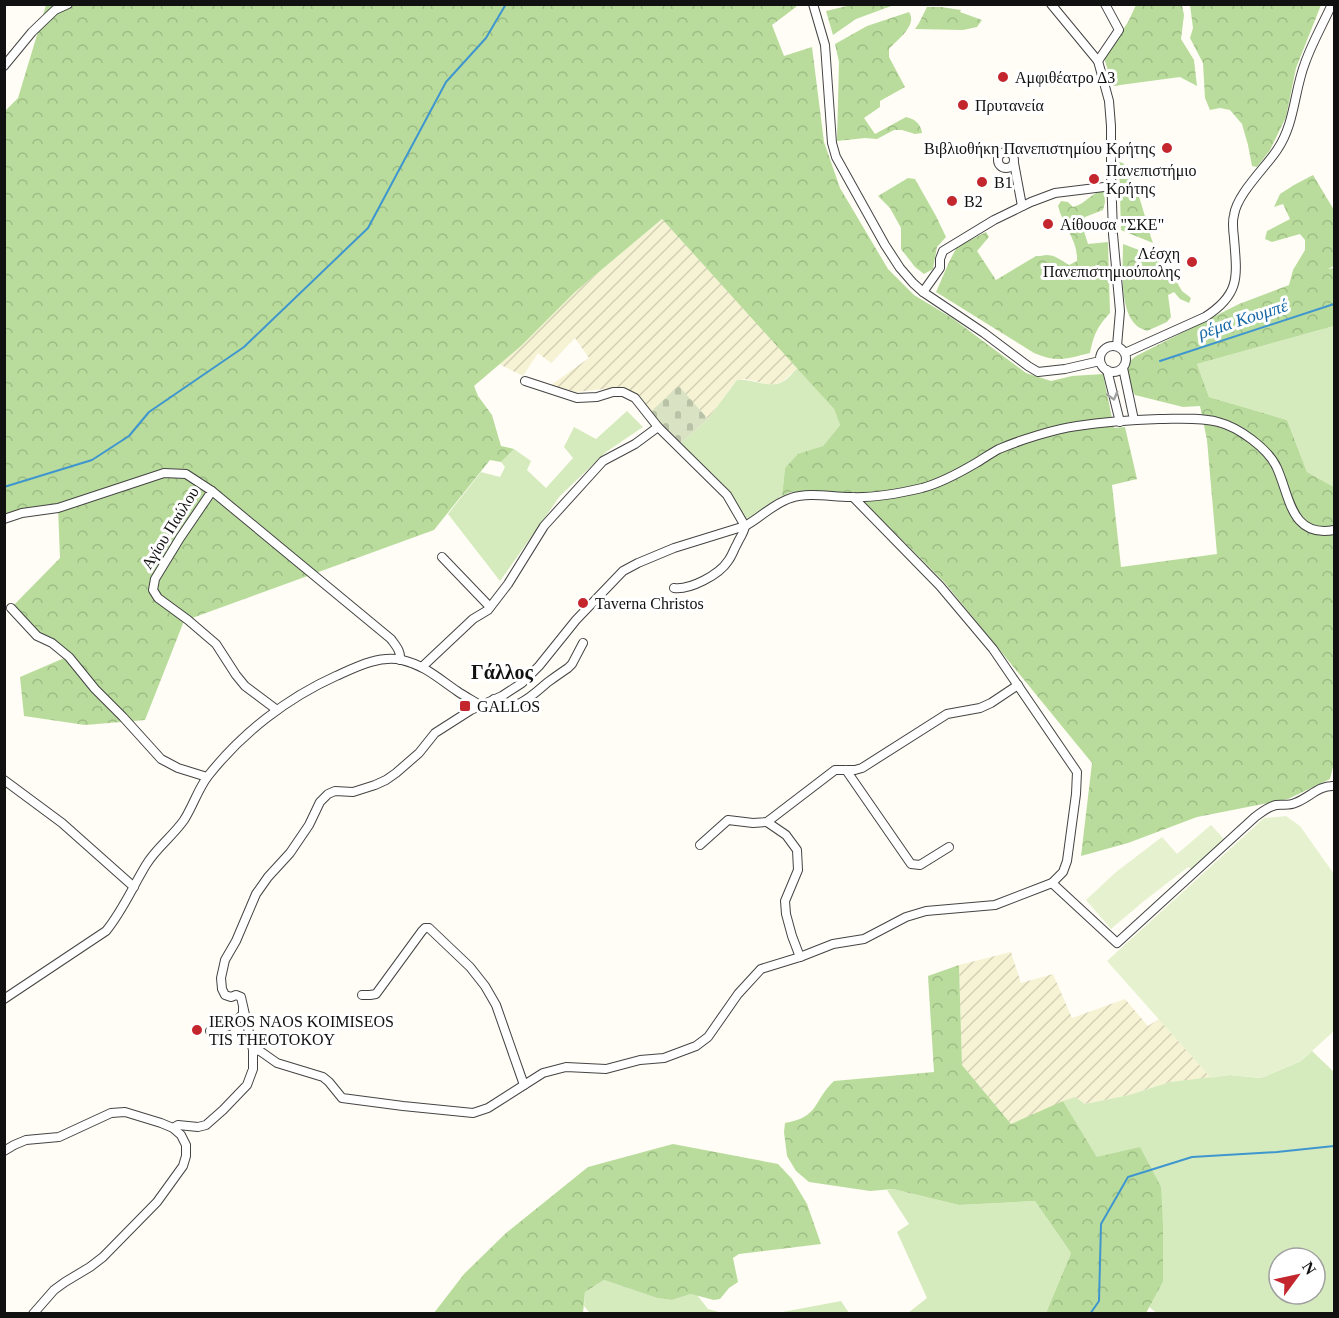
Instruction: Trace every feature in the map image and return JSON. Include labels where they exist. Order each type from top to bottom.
[{"type":"street","points":[[4,66],[32,32],[55,10],[68,4]]},
{"type":"street","points":[[813,4],[825,45],[831,136],[836,157],[885,245],[900,267],[923,291],[1038,372],[1100,361]]},
{"type":"street","points":[[1051,4],[1098,62],[1110,103],[1113,234],[1120,311],[1117,346]]},
{"type":"street","points":[[1098,62],[1119,30],[1105,4]]},
{"type":"street","points":[[1125,352],[1205,317],[1229,296],[1235,281],[1236,269],[1234,213],[1243,195],[1278,149],[1284,137],[1304,64],[1332,4]]},
{"type":"street","points":[[1014,163],[1022,206]]},
{"type":"street","points":[[923,291],[940,268],[943,251],[958,241],[1022,206],[1055,193],[1112,186]]},
{"type":"street","points":[[1124,368],[1117,372],[1107,370],[1100,361],[1102,352],[1108,346],[1117,346],[1125,352],[1127,359],[1124,368],[1134,420]]},
{"type":"street","points":[[1107,370],[1120,422]]},
{"type":"street","points":[[525,381],[577,398],[597,397],[613,392],[631,395],[648,412],[658,427],[727,495],[745,526],[745,531],[728,563],[691,587],[674,588]]},
{"type":"street","points":[[173,1128],[178,1125],[198,1127],[207,1125],[247,1085],[253,1070],[253,1050],[241,997],[225,995],[222,989],[221,978],[225,960],[236,941],[256,894],[295,847],[320,801],[335,791],[353,792],[386,780],[419,753],[435,733],[454,719],[522,683],[539,666],[576,620],[623,571],[638,562],[745,526],[792,497],[853,497],[890,494],[922,488],[950,477],[998,450],[1036,436],[1076,426],[1134,420],[1200,419],[1219,422],[1238,429],[1266,452],[1276,466],[1292,510],[1299,520],[1307,527],[1316,530],[1335,530]]},
{"type":"street","points":[[422,667],[473,619],[488,610],[508,584],[544,526],[603,461],[634,444],[658,427]]},
{"type":"street","name":"Αγίου Παύλου","points":[[4,519],[22,513],[58,508],[164,472],[186,474],[212,491],[154,579],[153,590],[159,598],[216,644],[245,686],[277,711]]},
{"type":"street","points":[[212,491],[391,639],[398,647],[401,654],[400,660]]},
{"type":"street","points":[[253,1050],[260,1051],[278,1063],[323,1077],[342,1098],[473,1113],[488,1108],[543,1073],[566,1067],[606,1069],[640,1060],[663,1058],[696,1046],[708,1037],[738,994],[761,969],[833,944],[864,939],[906,917],[926,911],[995,905],[1057,880],[1067,861],[1077,772],[993,649],[940,586],[853,497]]},
{"type":"street","points":[[442,557],[490,607]]},
{"type":"street","points":[[11,608],[37,636],[52,643],[69,657],[94,690],[123,717],[161,759],[178,768],[207,777]]},
{"type":"street","points":[[494,699],[498,704],[504,706],[524,702],[568,668],[583,643]]},
{"type":"street","points":[[4,999],[106,931],[119,916],[154,852],[184,819],[207,777],[248,733],[321,682],[360,665],[388,658],[422,667],[480,705]]},
{"type":"street","points":[[700,845],[728,820],[767,822],[835,770],[862,768],[947,714],[980,708],[1018,685]]},
{"type":"street","points":[[846,770],[911,864],[920,865],[949,847]]},
{"type":"street","points":[[4,780],[62,823],[134,887]]},
{"type":"street","points":[[1052,883],[1117,943],[1261,812],[1276,805],[1293,804],[1329,785],[1335,786]]},
{"type":"street","points":[[767,822],[786,835],[796,850],[798,870],[785,901],[786,914],[800,957]]},
{"type":"street","points":[[362,995],[376,994],[422,931],[429,928],[470,966],[486,986],[496,1005],[524,1085]]},
{"type":"street","points":[[210,1031],[230,1026],[243,1014],[243,1002]]},
{"type":"street","points":[[4,1151],[26,1140],[58,1137],[111,1113],[126,1112],[173,1128],[181,1135],[186,1145],[183,1166],[157,1202],[103,1257],[54,1290],[33,1314]]},
{"type":"shaded area","points":[[662,219],[798,368],[782,382],[772,385],[745,379],[737,380],[708,419],[679,387],[650,412],[626,391],[603,389],[576,392],[551,385],[589,358],[575,338],[551,363],[538,353],[523,376],[499,364],[521,346],[575,292]]},
{"type":"shaded area","points":[[1011,952],[1021,983],[1053,974],[1072,1018],[1125,999],[1148,1026],[1159,1019],[1211,1078],[1170,1082],[1129,1095],[1085,1104],[1075,1097],[1011,1124],[962,1065],[959,965]]},
{"type":"green space","points":[[46,5],[796,5],[772,25],[784,56],[812,47],[824,142],[840,188],[888,269],[914,295],[952,318],[1026,373],[1051,381],[1072,376],[1103,374],[1114,428],[1125,427],[1137,479],[1112,485],[1121,567],[1217,554],[1207,440],[1200,406],[1183,407],[1135,395],[1127,375],[1127,365],[1136,356],[1239,304],[1289,285],[1293,270],[1305,250],[1305,240],[1300,234],[1272,242],[1265,239],[1267,231],[1290,219],[1283,204],[1274,207],[1280,194],[1313,175],[1334,210],[1334,266],[1328,269],[1334,268],[1334,326],[1197,364],[1209,397],[1287,420],[1307,472],[1334,487],[1334,763],[1330,779],[1288,799],[1197,817],[1128,843],[1081,856],[1092,763],[945,583],[866,504],[853,493],[808,491],[791,492],[782,496],[785,468],[798,454],[823,446],[840,425],[834,409],[662,219],[575,292],[521,346],[474,386],[478,396],[492,415],[501,446],[514,449],[501,462],[490,460],[434,530],[184,621],[145,720],[85,725],[24,716],[20,677],[69,656],[37,636],[11,608],[60,558],[58,508],[5,519],[4,112],[18,98]]},
{"type":"green space","points":[[851,5],[894,5],[856,19],[833,35],[826,11]]},
{"type":"green space","points":[[1136,5],[1182,5],[1184,15],[1181,39],[1194,60],[1197,86],[1180,77],[1113,86],[1104,58],[1128,22]]},
{"type":"green space","points":[[1190,5],[1321,5],[1296,68],[1286,117],[1270,150],[1257,167],[1252,166],[1242,124],[1230,110],[1220,108],[1210,110],[1205,98],[1203,63],[1190,38],[1193,28]]},
{"type":"green space","points":[[927,7],[961,10],[960,12],[982,20],[977,27],[963,30],[915,29]]},
{"type":"green space","points":[[909,12],[911,22],[909,27],[889,49],[889,57],[905,87],[880,101],[880,107],[864,118],[875,134],[906,117],[917,122],[922,133],[894,130],[877,139],[837,141],[839,62],[835,44],[867,26]]},
{"type":"green space","points":[[1119,162],[1123,163],[1133,181],[1153,243],[1121,230]]},
{"type":"green space","points":[[908,178],[915,179],[946,237],[937,247],[933,269],[924,274],[915,267],[901,249],[901,228],[890,208],[878,196]]},
{"type":"green space","points":[[1104,191],[1103,210],[1085,217],[1083,228],[1088,244],[1108,242],[1110,313],[1097,331],[1090,353],[1062,359],[1034,353],[936,292],[957,247],[986,232],[989,237],[977,251],[996,280],[1036,256],[1052,256],[1069,265],[1077,261],[1073,240],[1058,206],[1061,201],[1068,202],[1073,207]]},
{"type":"green space","points":[[1123,244],[1163,259],[1182,291],[1191,298],[1189,303],[1180,299],[1174,292],[1168,295],[1171,317],[1167,322],[1147,331],[1135,324],[1126,307],[1123,286]]},
{"type":"green space","points":[[1334,326],[1334,487],[1307,472],[1287,420],[1209,397],[1197,364]]},
{"type":"green space","points":[[798,368],[834,409],[840,425],[823,446],[785,468],[782,496],[744,520],[679,445],[708,419],[737,380],[767,384],[779,383],[786,380]]},
{"type":"green space","points":[[679,386],[708,419],[679,445],[650,412]]},
{"type":"green space","points":[[627,411],[643,427],[606,452],[560,496],[500,581],[448,514],[481,472],[500,477],[505,467],[501,462],[514,449],[531,461],[527,470],[546,488],[573,458],[564,447],[574,427],[596,439]]},
{"type":"green space","points":[[1286,816],[1300,826],[1334,874],[1334,1031],[1301,1061],[1261,1078],[1230,1075],[1211,1078],[1107,961],[1264,818]]},
{"type":"green space","points":[[1211,825],[1225,840],[1192,869],[1188,867],[1111,929],[1086,900],[1116,872],[1162,837],[1177,854]]},
{"type":"green space","points":[[959,965],[962,1065],[1011,1124],[1063,1101],[1097,1157],[1140,1147],[1161,1187],[1163,1226],[1163,1282],[1146,1313],[1046,1313],[1071,1253],[1035,1201],[959,1205],[893,1189],[870,1191],[809,1182],[796,1171],[787,1156],[785,1123],[810,1113],[834,1081],[934,1072],[928,976]]},
{"type":"green space","points":[[1312,1051],[1334,1072],[1334,1313],[1158,1314],[1149,1307],[1163,1282],[1097,1157],[1063,1101],[1075,1097],[1085,1104],[1129,1095],[1170,1082],[1230,1075],[1261,1078],[1301,1061]]},
{"type":"green space","points":[[673,1144],[778,1164],[792,1179],[807,1204],[821,1244],[739,1254],[733,1258],[738,1282],[729,1288],[720,1299],[714,1300],[691,1294],[672,1300],[657,1298],[604,1280],[585,1292],[583,1313],[434,1313],[464,1274],[506,1233],[588,1167]]},
{"type":"green space","points":[[893,1189],[959,1205],[1035,1201],[1071,1253],[1046,1313],[908,1313],[927,1298],[897,1232],[909,1224],[887,1190]]},
{"type":"green space","points":[[604,1280],[657,1298],[672,1300],[691,1294],[697,1295],[708,1309],[722,1313],[590,1313],[584,1306],[585,1292]]},
{"type":"green space","points":[[841,1301],[849,1313],[777,1313]]},
{"type":"waterway","points":[[4,487],[92,460],[129,436],[149,412],[244,347],[368,228],[446,82],[486,38],[506,4]]},
{"type":"waterway","name":"ρέμα Κουμπέ","points":[[1160,361],[1334,304]]},
{"type":"waterway","points":[[1090,1314],[1099,1301],[1101,1224],[1128,1177],[1192,1157],[1334,1146]]},
{"type":"place","name":"Αμφιθέατρο Δ3","points":[[1003,77]]},
{"type":"place","name":"Πρυτανεία","points":[[963,105]]},
{"type":"place","name":"Βιβλιοθήκη Πανεπιστημίου Κρήτης","points":[[1167,148]]},
{"type":"place","name":"Πανεπιστήμιο Κρήτης","points":[[1094,179]]},
{"type":"place","name":"Β1","points":[[982,182]]},
{"type":"place","name":"Β2","points":[[952,201]]},
{"type":"place","name":"Αίθουσα \"ΣΚΕ\"","points":[[1048,224]]},
{"type":"place","name":"Λέσχη Πανεπιστημιούπολης","points":[[1192,262]]},
{"type":"place","name":"Taverna Christos","points":[[583,603]]},
{"type":"place","name":"GALLOS","points":[[465,706]]},
{"type":"place","name":"IEROS NAOS KOIMISEOS TIS THEOTOKOY","points":[[197,1030]]},
{"type":"district","name":"Γάλλος","points":[[502,672]]}]
